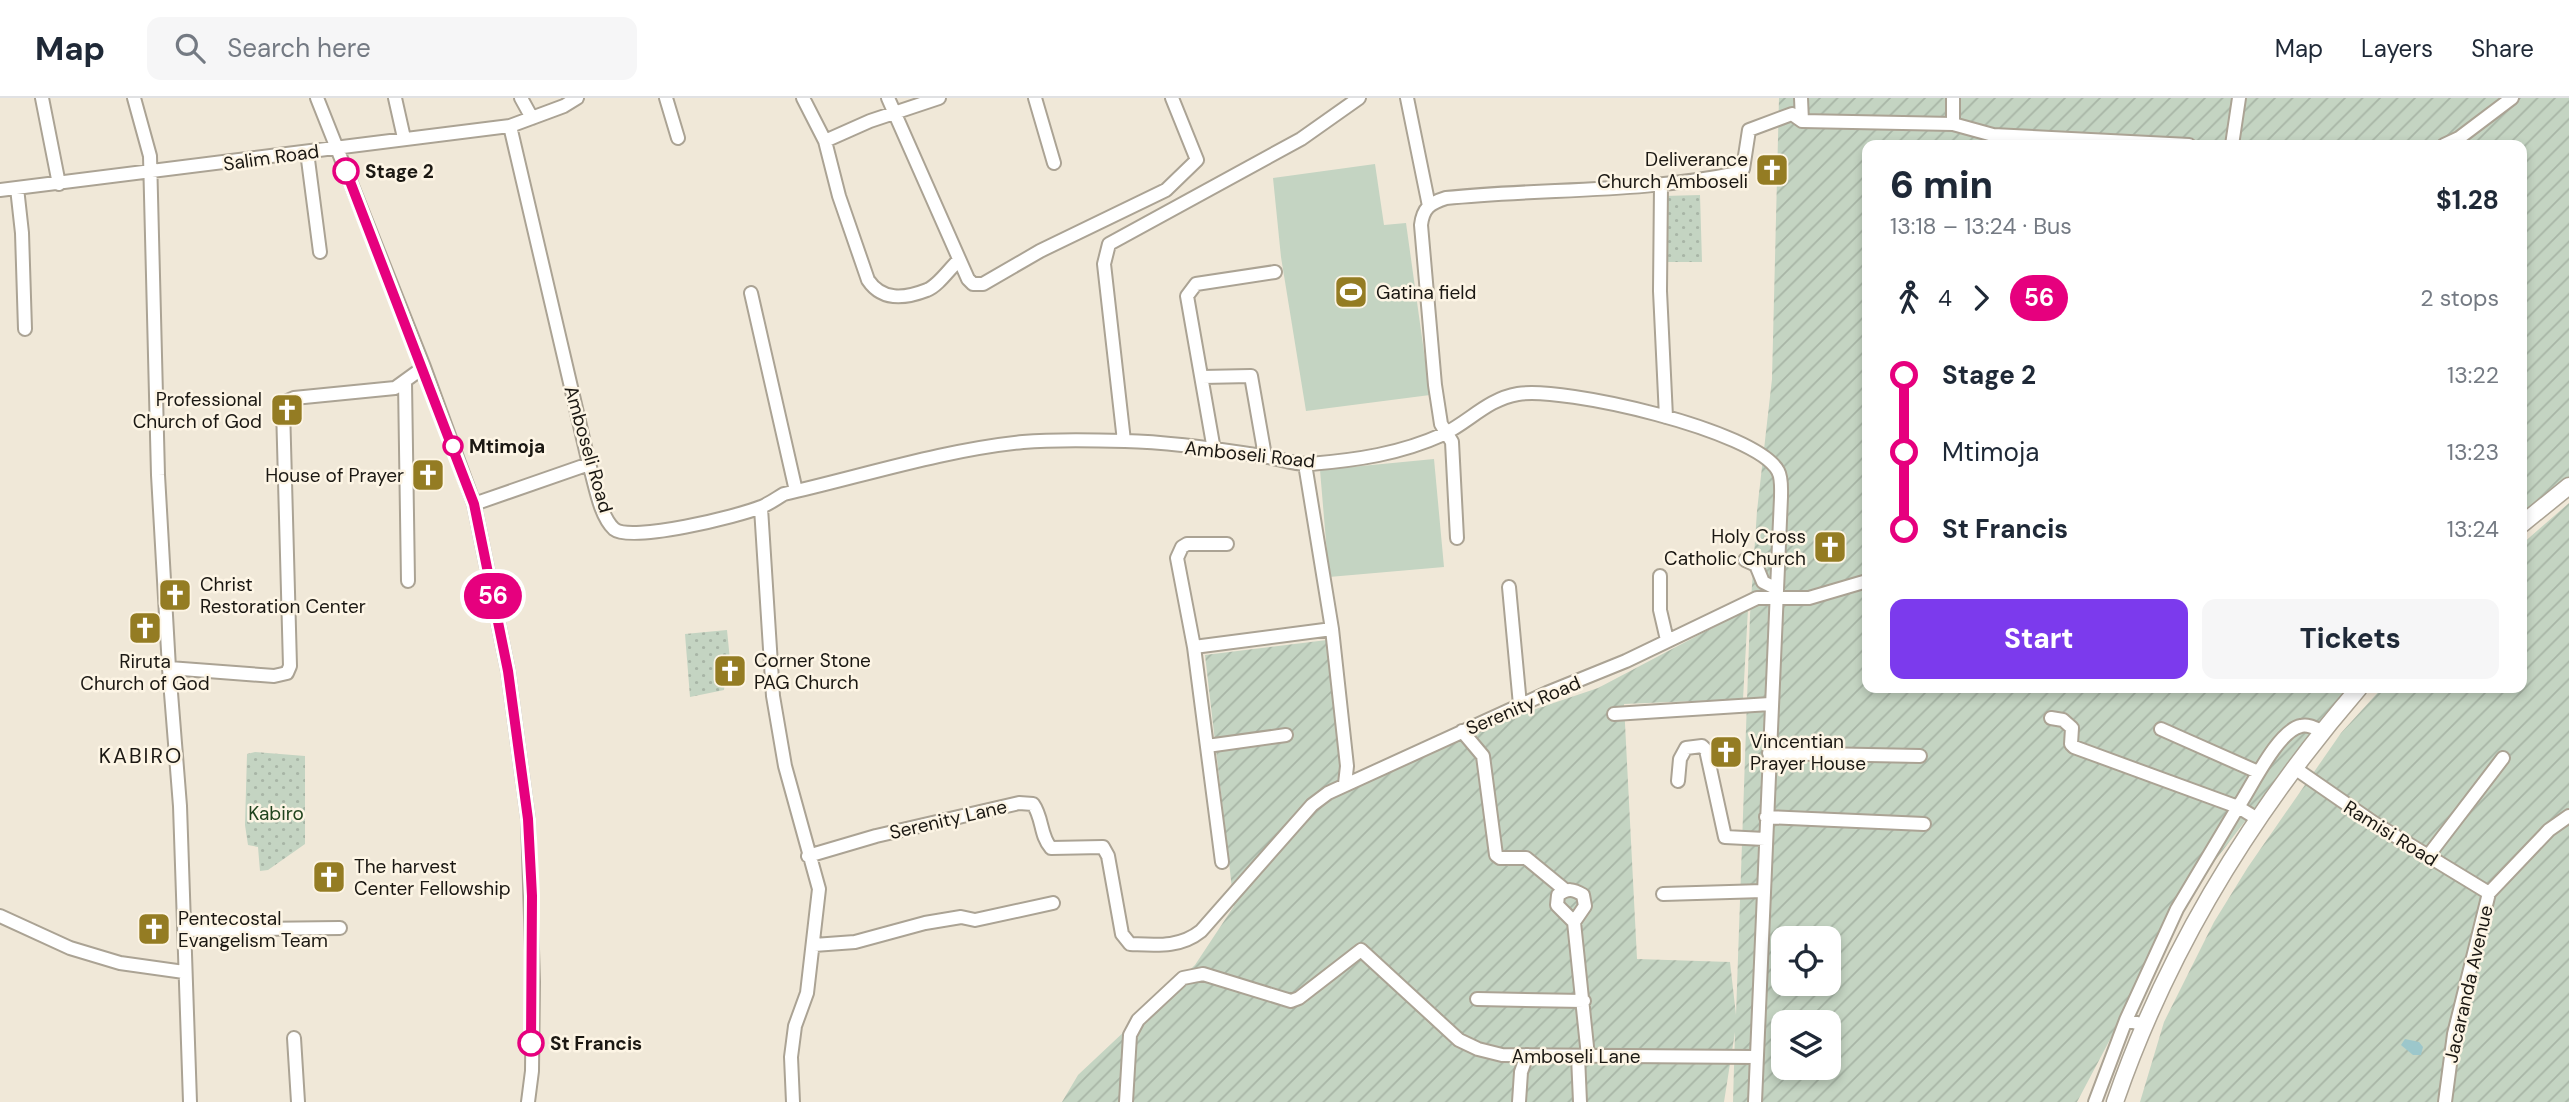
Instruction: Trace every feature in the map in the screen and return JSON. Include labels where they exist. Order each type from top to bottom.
[{"type":"main road","points":[[2527,520],[2569,486]]},
{"type":"main road","points":[[2115,1102],[2144,1025],[2182,944],[2256,818],[2296,769],[2322,731],[2355,693]]},
{"type":"street","points":[[42,98],[59,184]]},
{"type":"street","points":[[134,98],[150,156],[157,450],[180,806],[190,1102]]},
{"type":"street","points":[[317,98],[424,367],[474,504],[508,671],[528,819],[533,982],[532,1070],[528,1102]]},
{"type":"street","points":[[395,98],[404,138]]},
{"type":"street","points":[[521,98],[532,118]]},
{"type":"street","name":"Salim Road","points":[[0,190],[510,126],[578,98]]},
{"type":"street","points":[[666,98],[678,138]]},
{"type":"street","points":[[803,98],[825,141],[839,196],[868,280],[876,291],[886,297],[928,290],[959,260]]},
{"type":"street","points":[[888,98],[959,260],[973,284],[983,284],[1040,251],[1166,190],[1197,160],[1172,98]]},
{"type":"street","points":[[825,141],[939,98]]},
{"type":"street","points":[[1035,98],[1054,163]]},
{"type":"street","points":[[1125,441],[1104,264],[1109,244],[1301,139],[1359,98]]},
{"type":"street","points":[[1407,98],[1429,206]]},
{"type":"street","points":[[1801,98],[1802,121]]},
{"type":"street","points":[[1953,98],[1953,124]]},
{"type":"street","points":[[2233,140],[2239,98]]},
{"type":"street","points":[[2455,140],[2512,98]]},
{"type":"street","points":[[1457,538],[1451,442],[1441,424],[1435,385],[1421,225],[1423,212],[1429,206],[1446,198],[1503,192],[1661,186],[1737,173],[1743,169],[1745,162],[1749,130],[1792,114],[1802,121],[1953,124],[1993,135],[2091,140]]},
{"type":"street","name":"Amboseli Road","points":[[510,126],[589,464],[605,514],[614,529],[625,534],[664,531],[761,508],[784,494],[796,491],[972,449],[1026,442],[1125,441],[1265,456],[1305,464],[1363,460],[1390,454],[1446,433],[1485,405],[1528,392],[1614,405],[1666,417],[1730,436],[1756,450],[1779,472],[1781,497],[1774,593],[1755,1102]]},
{"type":"street","points":[[307,152],[320,252]]},
{"type":"street","points":[[1661,186],[1660,291],[1666,417]]},
{"type":"street","points":[[17,188],[22,233],[25,329]]},
{"type":"street","points":[[1214,450],[1187,296],[1196,284],[1275,272]]},
{"type":"street","points":[[751,293],[796,491]]},
{"type":"street","points":[[169,668],[274,677],[287,673],[290,666],[283,407],[294,398],[395,387],[424,367]]},
{"type":"street","points":[[1202,377],[1251,376],[1265,456]]},
{"type":"street","points":[[405,382],[408,581]]},
{"type":"street","points":[[474,504],[589,464]]},
{"type":"street","points":[[1305,464],[1332,629],[1347,766],[1345,784]]},
{"type":"street","points":[[761,508],[773,696],[785,766],[819,889],[807,993],[795,1026],[792,1047],[793,1102]]},
{"type":"street","points":[[1222,862],[1194,647],[1178,552],[1187,544],[1227,544]]},
{"type":"street","points":[[1745,560],[1756,565],[1763,582],[1774,593]]},
{"type":"street","points":[[1660,576],[1660,610],[1667,640]]},
{"type":"street","name":"Serenity Road","points":[[1221,906],[1312,804],[1345,784],[1520,705],[1626,661],[1757,598],[1774,593],[1793,600],[1809,598],[1862,582]]},
{"type":"street","points":[[1509,587],[1520,705]]},
{"type":"street","points":[[1194,647],[1332,629]]},
{"type":"street","points":[[1614,714],[1770,704]]},
{"type":"street","points":[[2050,718],[2063,720],[2072,728],[2071,744],[2074,747],[2238,807],[2256,818]]},
{"type":"street","points":[[2095,1102],[2126,1020],[2165,933],[2258,772],[2295,728],[2305,725],[2322,731]]},
{"type":"street","points":[[2161,729],[2258,772]]},
{"type":"street","points":[[1462,731],[1483,756],[1496,855],[1526,858],[1565,890]]},
{"type":"street","points":[[1207,746],[1286,735]]},
{"type":"street","points":[[1678,781],[1680,758],[1686,748],[1702,746],[1706,750],[1725,837],[1765,839]]},
{"type":"street","points":[[1769,753],[1920,756]]},
{"type":"street","points":[[2428,856],[2503,758]]},
{"type":"street","name":"Ramisi Road","points":[[2296,769],[2339,801],[2489,893]]},
{"type":"street","name":"Serenity Lane","points":[[808,856],[876,836],[1018,803],[1033,804],[1039,812],[1045,841],[1051,848],[1103,848],[1108,856],[1122,934],[1130,944],[1174,944],[1192,939],[1221,906]]},
{"type":"street","name":"Jacaranda Avenue","points":[[2445,1102],[2458,1015],[2489,893],[2549,830],[2569,816]]},
{"type":"street","points":[[1766,817],[1924,824]]},
{"type":"street","points":[[1574,922],[1585,906],[1583,895],[1574,890],[1565,890],[1558,895],[1558,905],[1574,922],[1584,1000],[1580,1102]]},
{"type":"street","points":[[1663,894],[1763,891]]},
{"type":"street","points":[[814,945],[855,942],[925,923],[961,917],[975,920],[1053,903]]},
{"type":"street","points":[[0,916],[70,948],[120,963],[184,971]]},
{"type":"street","points":[[184,930],[340,928]]},
{"type":"street","points":[[2165,933],[2182,944]]},
{"type":"street","name":"Amboseli Lane","points":[[1126,1102],[1130,1035],[1138,1020],[1183,978],[1203,974],[1291,1001],[1299,998],[1361,950],[1459,1040],[1502,1055],[1756,1057]]},
{"type":"street","points":[[1477,999],[1584,1000]]},
{"type":"street","points":[[2126,1020],[2144,1025]]},
{"type":"street","points":[[294,1038],[298,1102]]},
{"type":"street","points":[[1519,1102],[1521,1072],[1527,1055]]},
{"type":"green space","points":[[1779,98],[2569,98],[2569,483],[2527,516],[2527,140],[1862,140],[1862,693],[2343,693],[2207,871],[2153,958],[2077,1102],[1733,1102],[1735,1032],[1724,1102],[1062,1102],[1078,1075],[1195,965],[1234,906],[1205,655],[1327,640],[1352,775],[1399,755],[1598,688],[1748,609],[1743,699],[1624,704],[1637,959],[1730,962],[1736,1015],[1750,615],[1757,511],[1772,379]]},
{"type":"green space","name":"Gatina field","points":[[1375,164],[1384,225],[1406,223],[1430,395],[1306,411],[1281,257],[1273,178]]},
{"type":"green space","points":[[1700,195],[1702,262],[1664,262],[1664,196]]},
{"type":"green space","points":[[1434,459],[1444,567],[1329,577],[1320,470]]},
{"type":"green space","points":[[2569,503],[2569,1102],[2140,1102],[2164,1022],[2214,922],[2248,867],[2341,733],[2377,693],[2527,693],[2527,540]]},
{"type":"green space","points":[[727,630],[732,680],[725,682],[724,690],[690,697],[685,634]]},
{"type":"green space","name":"Kabiro","points":[[255,752],[305,756],[305,844],[268,870],[260,871],[258,847],[248,845],[245,825],[247,754]]},
{"type":"water","points":[[2405,1039],[2419,1042],[2423,1047],[2421,1055],[2413,1055],[2401,1045]]},
{"type":"bus line","name":"56","points":[[346,171],[424,367],[474,504],[508,671],[528,819],[532,896],[531,1043]]},
{"type":"place","name":"Deliverance Church Amboseli","points":[[1772,170]]},
{"type":"place","name":"Stage 2","points":[[346,171]]},
{"type":"place","name":"Gatina field","points":[[1351,292]]},
{"type":"place","name":"Professional Church of God","points":[[287,410]]},
{"type":"place","name":"Mtimoja","points":[[453,446]]},
{"type":"place","name":"House of Prayer","points":[[428,475]]},
{"type":"place","name":"Holy Cross Catholic Church","points":[[1830,547]]},
{"type":"place","name":"Christ Restoration Center","points":[[175,595]]},
{"type":"place","name":"Riruta Church of God","points":[[145,628]]},
{"type":"place","name":"Corner Stone PAG Church","points":[[730,671]]},
{"type":"place","name":"Vincentian Prayer House","points":[[1726,752]]},
{"type":"place","name":"The harvest Center Fellowship","points":[[329,877]]},
{"type":"place","name":"Pentecostal Evangelism Team","points":[[154,929]]},
{"type":"place","name":"St Francis","points":[[531,1043]]},
{"type":"district","name":"KABIRO","points":[[141,756]]}]
